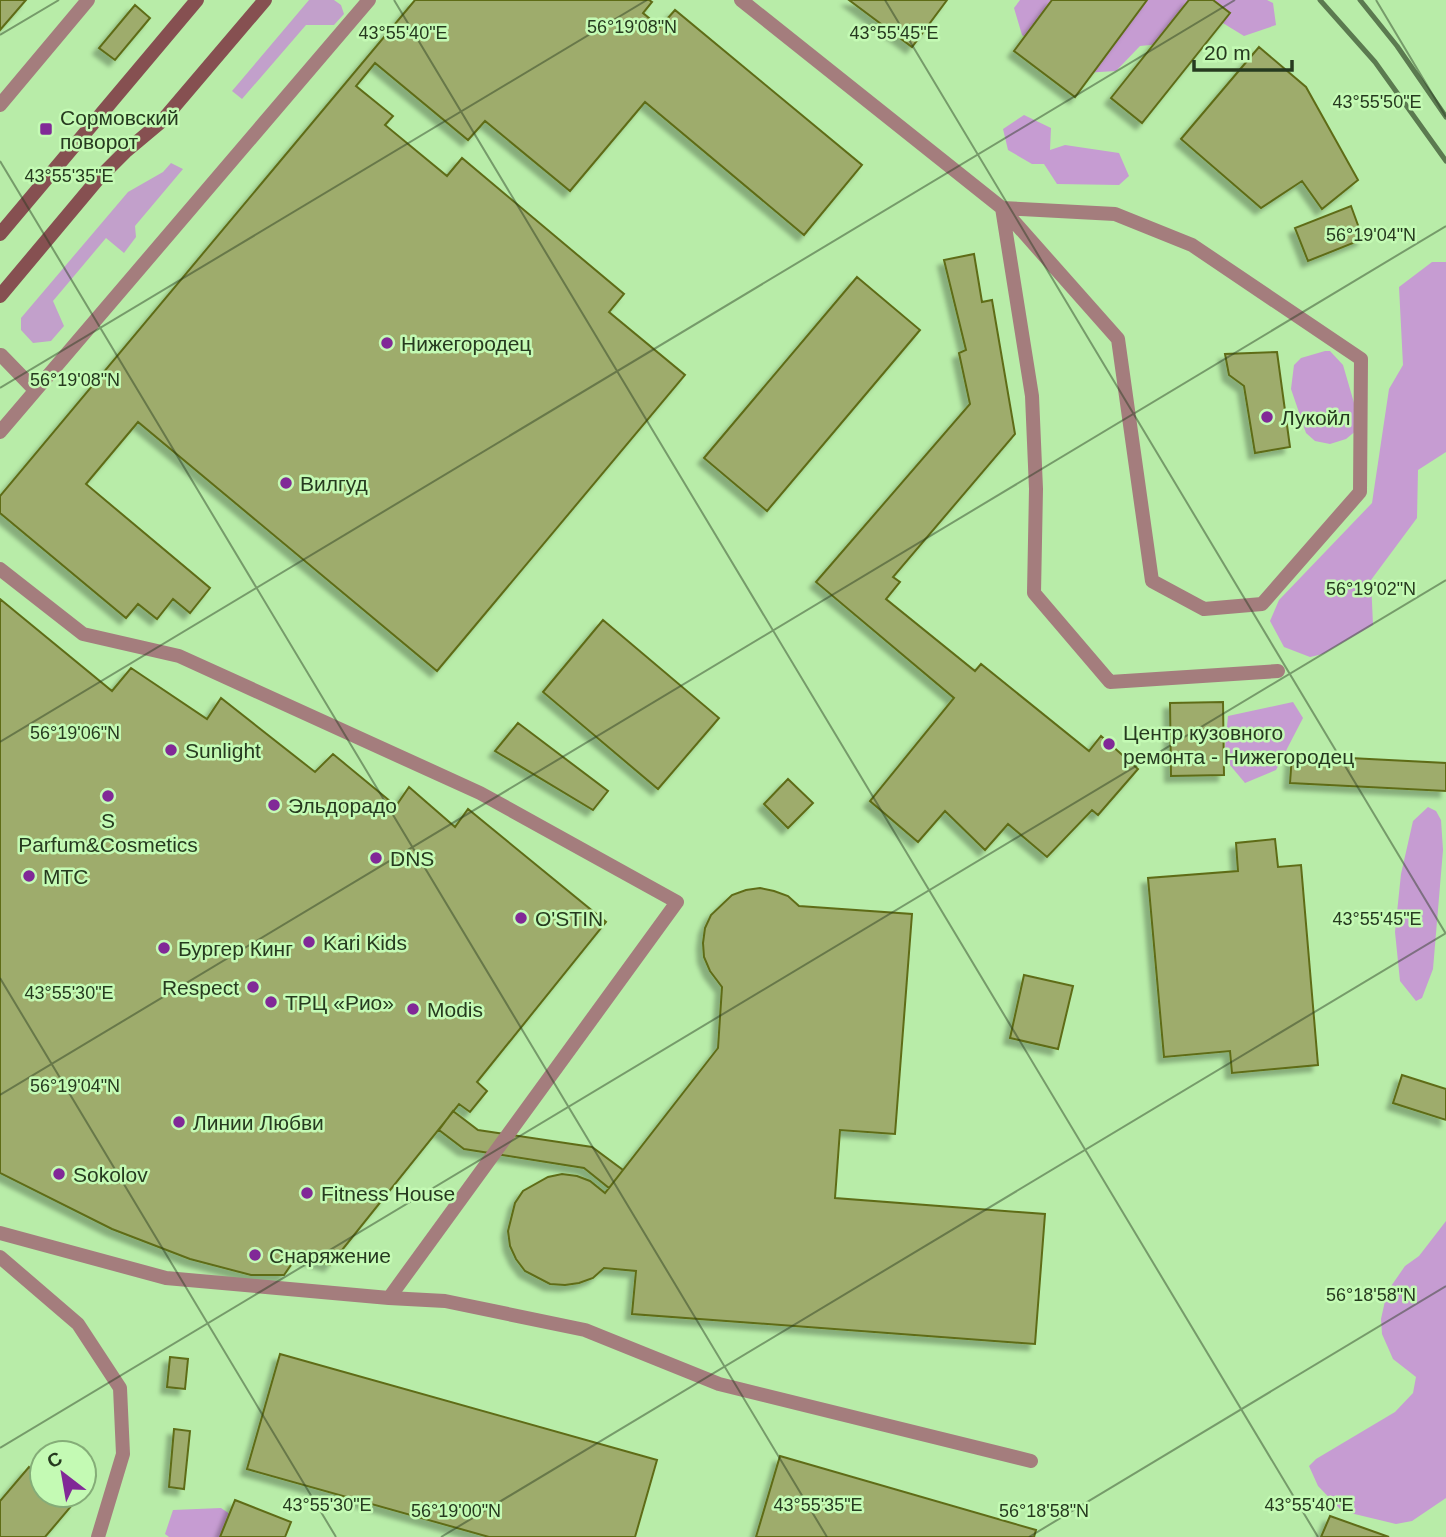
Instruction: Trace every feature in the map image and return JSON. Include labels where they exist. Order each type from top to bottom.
[{"type":"main road","points":[[0,234],[197,0]]},
{"type":"main road","points":[[0,296],[98,179],[162,121],[265,0]]},
{"type":"street","points":[[0,105],[88,0]]},
{"type":"street","points":[[0,432],[369,0]]},
{"type":"street","points":[[741,0],[1002,208],[1118,339],[1152,581],[1204,609],[1262,604],[1360,492],[1361,359],[1192,245],[1115,214],[1002,208]]},
{"type":"street","points":[[1002,208],[1032,396],[1036,489],[1034,593],[1110,682],[1278,671]]},
{"type":"street","points":[[1,355],[36,390]]},
{"type":"street","points":[[0,569],[83,634],[178,656],[480,793],[677,902],[389,1298]]},
{"type":"street","points":[[0,1233],[166,1278],[445,1301],[585,1330],[719,1384],[1031,1461]]},
{"type":"street","points":[[0,1257],[78,1324],[120,1388],[123,1454],[99,1537]]},
{"type":"shaded area","points":[[309,0],[334,0],[341,5],[344,14],[334,25],[306,25],[242,99],[232,91]]},
{"type":"shaded area","points":[[1020,0],[1267,0],[1273,3],[1276,25],[1244,36],[1200,9],[1171,43],[1140,46],[1116,71],[1083,73],[1022,35],[1014,8]]},
{"type":"shaded area","points":[[1024,115],[1051,128],[1050,150],[1065,145],[1119,153],[1129,176],[1119,185],[1057,184],[1044,164],[1032,164],[1008,150],[1003,129]]},
{"type":"shaded area","points":[[171,163],[183,169],[135,226],[136,237],[124,253],[106,238],[53,301],[64,326],[51,341],[33,343],[21,330],[21,318],[128,192],[163,172]]},
{"type":"shaded area","points":[[1432,262],[1446,262],[1446,452],[1418,470],[1417,518],[1371,580],[1373,625],[1323,654],[1310,657],[1284,647],[1270,621],[1279,600],[1372,503],[1389,389],[1403,365],[1399,287]]},
{"type":"shaded area","points":[[1330,351],[1343,365],[1359,420],[1357,430],[1346,439],[1330,444],[1315,441],[1306,433],[1291,389],[1294,365],[1301,358]]},
{"type":"shaded area","points":[[1293,702],[1303,718],[1276,770],[1245,783],[1224,758],[1228,716]]},
{"type":"shaded area","points":[[1428,807],[1436,811],[1441,820],[1443,850],[1433,969],[1422,998],[1416,1001],[1400,981],[1395,932],[1401,874],[1413,821]]},
{"type":"shaded area","points":[[1446,1221],[1446,1498],[1412,1521],[1396,1524],[1342,1511],[1318,1486],[1309,1466],[1316,1459],[1395,1412],[1413,1393],[1416,1377],[1393,1359],[1382,1334],[1381,1319],[1387,1292],[1405,1266],[1419,1256]]},
{"type":"shaded area","points":[[221,1508],[264,1537],[169,1537],[165,1534],[173,1510]]},
{"type":"building","points":[[0,0],[26,0],[0,30]]},
{"type":"building","name":"Нижегородец","points":[[415,0],[649,0],[652,2],[643,13],[660,27],[675,10],[862,165],[804,235],[645,102],[570,191],[485,121],[468,140],[375,63],[356,86],[393,116],[385,125],[447,176],[462,158],[624,294],[609,312],[685,375],[437,671],[138,422],[86,484],[210,588],[190,613],[173,599],[157,619],[138,604],[126,618],[0,513],[0,496]]},
{"type":"building","points":[[849,0],[947,0],[912,47]]},
{"type":"building","points":[[1052,0],[1147,0],[1075,97],[1014,51]]},
{"type":"building","points":[[1189,0],[1213,0],[1230,13],[1142,123],[1111,98]]},
{"type":"building","points":[[135,5],[150,18],[115,60],[99,48]]},
{"type":"building","points":[[1259,47],[1306,87],[1358,180],[1322,209],[1302,181],[1261,208],[1181,139]]},
{"type":"building","points":[[1351,206],[1363,239],[1308,261],[1295,228]]},
{"type":"building","points":[[974,254],[982,302],[992,300],[1015,434],[893,577],[900,582],[886,599],[975,671],[981,664],[1089,751],[1101,736],[1138,769],[1098,815],[1092,810],[1047,857],[1008,824],[985,850],[945,811],[918,842],[870,801],[954,698],[816,582],[970,404],[959,353],[966,350],[944,260]]},
{"type":"building","points":[[857,277],[920,330],[767,511],[704,458]]},
{"type":"building","name":"Лукойл","points":[[1277,352],[1290,447],[1255,453],[1244,386],[1229,375],[1225,354]]},
{"type":"building","name":"ТРЦ «Рио»","points":[[0,599],[112,691],[131,668],[207,719],[221,698],[315,772],[333,754],[396,806],[409,787],[455,827],[468,809],[606,922],[477,1082],[487,1091],[470,1112],[459,1104],[330,1265],[298,1255],[284,1275],[251,1275],[190,1259],[112,1229],[0,1173]]},
{"type":"building","points":[[603,620],[719,718],[658,789],[543,692]]},
{"type":"building","points":[[1223,702],[1224,775],[1171,776],[1170,703]]},
{"type":"building","points":[[518,723],[608,791],[593,810],[495,751]]},
{"type":"building","points":[[1292,755],[1446,763],[1446,791],[1290,783]]},
{"type":"building","points":[[788,779],[813,803],[788,828],[764,804]]},
{"type":"building","points":[[1275,839],[1278,867],[1301,865],[1318,1065],[1232,1073],[1230,1051],[1164,1057],[1148,878],[1238,871],[1236,843]]},
{"type":"building","points":[[760,888],[788,896],[799,906],[912,914],[895,1134],[840,1130],[835,1198],[1045,1214],[1035,1344],[632,1314],[636,1271],[604,1268],[593,1278],[579,1283],[550,1284],[525,1271],[516,1259],[510,1246],[508,1231],[515,1203],[523,1191],[548,1177],[562,1174],[590,1181],[605,1193],[718,1048],[722,987],[704,957],[705,928],[711,915],[732,895]]},
{"type":"building","points":[[1024,975],[1073,986],[1058,1049],[1010,1038]]},
{"type":"building","points":[[1402,1075],[1446,1089],[1446,1120],[1393,1103]]},
{"type":"building","points":[[453,1111],[478,1130],[592,1147],[623,1170],[609,1188],[584,1168],[464,1149],[439,1130]]},
{"type":"building","points":[[280,1354],[657,1460],[635,1537],[489,1537],[247,1469]]},
{"type":"building","points":[[170,1357],[188,1359],[185,1389],[167,1387]]},
{"type":"building","points":[[174,1429],[190,1431],[184,1489],[169,1487]]},
{"type":"building","points":[[780,1456],[1036,1530],[1034,1537],[756,1537]]},
{"type":"building","points":[[28,1468],[28,1509],[69,1509],[45,1537],[0,1537],[0,1501]]},
{"type":"building","points":[[235,1500],[291,1522],[285,1537],[220,1537]]},
{"type":"building","points":[[1330,1516],[1389,1537],[1321,1537]]},
{"type":"railway","points":[[1320,0],[1375,62],[1446,161]]},
{"type":"railway","points":[[1360,0],[1397,46],[1446,117]]},
{"type":"place","name":"Сормовский поворот","points":[[46,129]]},
{"type":"place","name":"Нижегородец","points":[[387,343]]},
{"type":"place","name":"Лукойл","points":[[1267,417]]},
{"type":"place","name":"Вилгуд","points":[[286,483]]},
{"type":"place","name":"Центр кузовного ремонта - Нижегородец","points":[[1109,744]]},
{"type":"place","name":"Sunlight","points":[[171,750]]},
{"type":"place","name":"S Parfum&Cosmetics","points":[[108,796]]},
{"type":"place","name":"Эльдорадо","points":[[274,805]]},
{"type":"place","name":"DNS","points":[[376,858]]},
{"type":"place","name":"МТС","points":[[29,876]]},
{"type":"place","name":"O'STIN","points":[[521,918]]},
{"type":"place","name":"Kari Kids","points":[[309,942]]},
{"type":"place","name":"Бургер Кинг","points":[[164,948]]},
{"type":"place","name":"Respect","points":[[253,987]]},
{"type":"place","name":"ТРЦ «Рио»","points":[[271,1002]]},
{"type":"place","name":"Modis","points":[[413,1009]]},
{"type":"place","name":"Линии Любви","points":[[179,1122]]},
{"type":"place","name":"Sokolov","points":[[59,1174]]},
{"type":"place","name":"Fitness House","points":[[307,1193]]},
{"type":"place","name":"Снаряжение","points":[[255,1255]]}]
